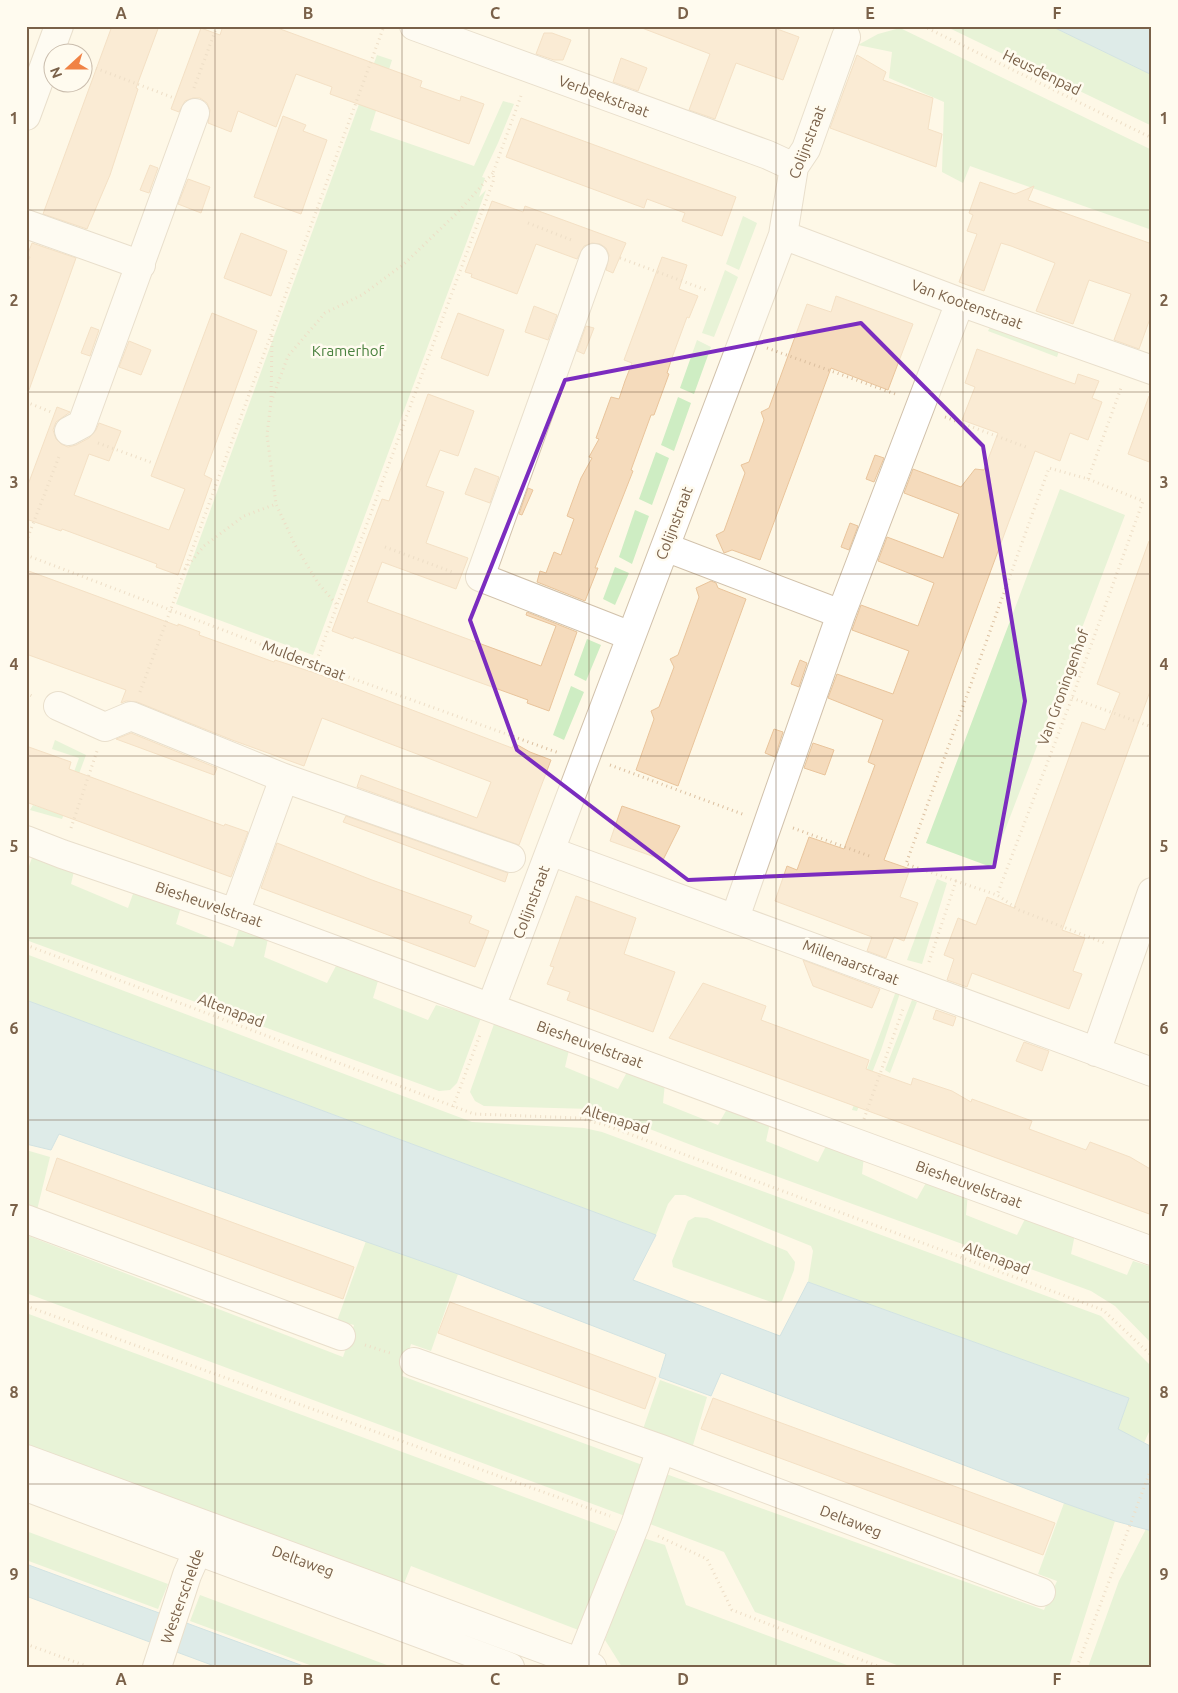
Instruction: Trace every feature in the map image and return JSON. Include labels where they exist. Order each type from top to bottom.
[{"type":"street","points":[[26,116],[59,26]]},
{"type":"street","name":"Verbeekstraat","points":[[414,26],[794,167]]},
{"type":"street","name":"Colijnstraat","points":[[491,1007],[782,235],[794,167],[806,149],[846,37]]},
{"type":"street","points":[[69,431],[82,424],[141,264],[192,108]]},
{"type":"street","points":[[26,224],[141,264]]},
{"type":"street","name":"Van Kootenstraat","points":[[782,235],[960,302],[1141,366]]},
{"type":"street","points":[[596,254],[480,577],[631,636]]},
{"type":"street","points":[[736,918],[841,614],[960,302]]},
{"type":"street","points":[[665,547],[841,614]]},
{"type":"street","points":[[58,706],[105,727],[130,716],[284,778],[511,858]]},
{"type":"street","points":[[235,913],[284,778]]},
{"type":"street","name":"Biesheuvelstraat","points":[[26,840],[235,913],[856,1143],[1152,1250]]},
{"type":"street","name":"Millenaarstraat","points":[[550,851],[736,918],[916,987],[1152,1072]]},
{"type":"street","points":[[1096,1052],[1152,892]]},
{"type":"street","points":[[26,1219],[341,1336]]},
{"type":"street","name":"Deltaweg","points":[[414,1362],[661,1450],[1041,1592]]},
{"type":"street","name":"Deltaweg","points":[[26,1487],[203,1538],[583,1665],[661,1450]]},
{"type":"street","name":"Deltaweg","points":[[26,1459],[203,1538],[510,1667]]},
{"type":"street","name":"Westerschelde","points":[[157,1667],[187,1575],[203,1538]]},
{"type":"path","points":[[92,67],[192,108],[217,26]]},
{"type":"path","points":[[130,716],[172,610],[184,572],[384,26]]},
{"type":"path","name":"Heusdenpad","points":[[923,26],[1152,138]]},
{"type":"path","points":[[271,402],[288,356],[325,314],[362,295],[404,264],[458,212],[493,173],[520,100]]},
{"type":"path","points":[[315,665],[494,180],[493,173]]},
{"type":"path","points":[[528,223],[596,254],[709,291]]},
{"type":"path","points":[[272,332],[271,402],[267,435],[276,504],[294,545],[318,583],[337,604]]},
{"type":"path","points":[[743,340],[1026,447]]},
{"type":"path","points":[[1088,479],[1141,366]]},
{"type":"path","points":[[26,542],[69,431],[153,463]]},
{"type":"path","name":"Van Groningenhof","points":[[1049,468],[1088,479],[1143,501],[1072,698],[997,895],[906,864],[1049,468]]},
{"type":"path","points":[[184,572],[204,546],[244,516],[276,504]]},
{"type":"path","points":[[384,547],[462,576],[480,577]]},
{"type":"path","name":"Mulderstraat","points":[[26,555],[315,665],[872,857]]},
{"type":"path","points":[[1072,698],[1152,727]]},
{"type":"path","points":[[62,854],[105,727]]},
{"type":"path","points":[[856,1143],[956,881]]},
{"type":"path","points":[[997,895],[1019,910],[1130,953]]},
{"type":"path","name":"Altenapad","points":[[26,945],[474,1114],[578,1118],[605,1125],[1103,1310],[1152,1356]]},
{"type":"path","points":[[453,1106],[491,1007]]},
{"type":"path","points":[[26,1306],[635,1525],[707,1559],[732,1610],[880,1667]]},
{"type":"path","points":[[341,1336],[414,1362]]},
{"type":"path","points":[[1077,1667],[1152,1466]]},
{"type":"path","points":[[26,1644],[89,1667]]},
{"type":"highlighted area","points":[[861,323],[983,446],[1025,701],[994,867],[688,880],[517,750],[470,620],[565,380]]},
{"type":"green space","points":[[945,26],[1051,26],[1152,75],[1152,126]]},
{"type":"green space","points":[[900,28],[1152,150],[1152,230],[970,166],[963,183],[942,172],[944,102],[889,78],[892,52],[858,45],[878,34]]},
{"type":"green space","name":"Kramerhof","points":[[377,55],[392,60],[370,130],[474,166],[503,101],[514,104],[482,177],[485,178],[479,197],[486,190],[313,655],[176,604]]},
{"type":"green space","points":[[743,216],[757,223],[739,270],[726,264]]},
{"type":"green space","points":[[725,270],[738,277],[714,337],[702,333]]},
{"type":"green space","points":[[992,323],[1060,348],[1057,357],[988,331]]},
{"type":"green space","points":[[697,340],[711,347],[694,394],[680,388]]},
{"type":"green space","points":[[678,397],[691,403],[674,451],[661,445]]},
{"type":"green space","points":[[656,452],[669,458],[652,505],[639,499]]},
{"type":"green space","points":[[1060,489],[1125,515],[991,867],[926,843]]},
{"type":"green space","points":[[635,510],[649,516],[632,564],[619,557]]},
{"type":"green space","points":[[615,567],[629,573],[615,605],[603,599]]},
{"type":"green space","points":[[587,639],[601,645],[586,681],[574,675]]},
{"type":"green space","points":[[571,686],[584,692],[564,740],[553,735]]},
{"type":"green space","points":[[55,740],[86,755],[62,819],[30,810],[33,805],[59,814],[79,758],[52,749]]},
{"type":"green space","points":[[34,852],[75,867],[71,884],[128,908],[134,891],[181,907],[176,924],[233,947],[239,929],[268,939],[264,957],[327,983],[337,964],[378,981],[373,998],[428,1020],[436,1005],[481,1018],[457,1083],[450,1090],[439,1091],[26,940],[26,868],[28,869]]},
{"type":"green space","points":[[937,879],[947,883],[922,964],[907,960]]},
{"type":"green space","points":[[26,954],[472,1122],[584,1128],[602,1132],[1101,1316],[1152,1367],[1152,1425],[1144,1443],[1117,1430],[1129,1398],[808,1282],[813,1251],[811,1246],[685,1195],[675,1195],[668,1204],[656,1235],[26,1000]]},
{"type":"green space","points":[[896,991],[900,993],[881,1050],[857,1111],[852,1110]]},
{"type":"green space","points":[[912,1000],[917,1002],[890,1073],[885,1070]]},
{"type":"green space","points":[[494,1024],[569,1050],[565,1067],[618,1089],[627,1072],[665,1083],[663,1103],[718,1125],[727,1109],[770,1123],[766,1141],[818,1162],[827,1144],[864,1156],[862,1174],[917,1199],[927,1181],[968,1193],[966,1215],[1017,1235],[1026,1217],[1075,1234],[1071,1254],[1127,1275],[1133,1261],[1152,1267],[1152,1344],[1115,1306],[1091,1291],[634,1123],[592,1109],[484,1106],[475,1101],[470,1092]]},
{"type":"green space","points":[[26,1150],[50,1157],[36,1214],[26,1210]]},
{"type":"green space","points":[[695,1217],[707,1218],[787,1251],[795,1262],[794,1270],[782,1301],[774,1303],[673,1267],[672,1261],[688,1221]]},
{"type":"green space","points":[[26,1235],[343,1357],[354,1325],[337,1321],[366,1241],[458,1274],[431,1351],[411,1344],[402,1376],[645,1466],[625,1516],[26,1293]]},
{"type":"green space","points":[[26,1313],[616,1531],[581,1631],[411,1566],[403,1586],[26,1449]]},
{"type":"green space","points":[[660,1380],[707,1397],[691,1452],[642,1432]]},
{"type":"green space","points":[[666,1474],[1044,1610],[1057,1581],[1038,1574],[1064,1503],[1115,1521],[1069,1667],[902,1667],[755,1612],[724,1552],[650,1524]]},
{"type":"green space","points":[[1146,1529],[1152,1531],[1152,1667],[1088,1667],[1119,1581]]},
{"type":"green space","points":[[26,1531],[168,1584],[158,1609],[26,1560]]},
{"type":"green space","points":[[640,1537],[665,1545],[686,1605],[852,1667],[622,1667],[605,1640]]},
{"type":"green space","points":[[200,1595],[392,1667],[315,1667],[190,1621]]},
{"type":"water","points":[[1051,26],[1152,26],[1152,75]]},
{"type":"water","points":[[26,1000],[656,1235],[633,1280],[780,1336],[808,1282],[1129,1398],[1118,1429],[1152,1447],[1152,1531],[1115,1521],[1064,1503],[721,1373],[711,1396],[659,1377],[666,1354],[458,1274],[59,1134],[51,1150],[26,1144]]},
{"type":"water","points":[[26,1564],[306,1667],[217,1667],[26,1596]]},
{"type":"building","points":[[112,26],[159,26],[136,88],[138,89],[110,175],[87,229],[43,214],[88,92],[92,92],[92,80]]},
{"type":"building","points":[[223,26],[272,26],[422,81],[420,87],[460,101],[461,96],[484,104],[469,144],[330,94],[332,87],[296,74],[276,127],[238,111],[231,132],[208,123],[210,110],[207,103],[200,98],[185,101],[179,112],[171,109],[201,28],[220,35]]},
{"type":"building","points":[[643,26],[769,26],[799,37],[783,80],[736,63],[715,119],[689,110],[710,54],[642,28]]},
{"type":"building","points":[[544,33],[552,33],[571,40],[563,60],[554,60],[536,54]]},
{"type":"building","points":[[857,55],[886,72],[883,80],[933,98],[928,129],[942,134],[936,167],[830,128]]},
{"type":"building","points":[[621,58],[647,68],[638,91],[613,82]]},
{"type":"building","points":[[283,116],[306,125],[303,131],[327,140],[301,214],[254,197]]},
{"type":"building","points":[[521,118],[736,197],[722,236],[682,221],[685,213],[647,199],[644,208],[506,157]]},
{"type":"building","points":[[150,165],[158,168],[149,193],[140,190]]},
{"type":"building","points":[[188,179],[210,187],[201,213],[178,204]]},
{"type":"building","points":[[980,182],[1015,194],[1034,186],[1028,200],[1152,244],[1152,313],[1139,349],[1114,340],[1131,294],[1089,280],[1073,324],[1036,311],[1055,263],[1011,246],[1001,243],[984,291],[959,282],[977,234],[967,231],[973,215],[969,213]]},
{"type":"building","points":[[492,201],[523,212],[525,206],[626,243],[613,273],[606,270],[609,255],[606,248],[600,244],[592,243],[584,246],[577,259],[536,244],[517,294],[471,277],[472,274],[465,272]]},
{"type":"building","points":[[241,233],[287,251],[271,296],[224,278]]},
{"type":"building","points":[[32,243],[76,258],[29,390],[26,390],[26,265],[30,257],[27,256]]},
{"type":"building","points":[[662,257],[687,265],[679,289],[698,296],[689,318],[687,317],[667,373],[669,374],[654,415],[651,415],[631,470],[633,471],[595,568],[598,568],[585,601],[537,582],[540,571],[546,573],[554,552],[561,555],[574,519],[567,516],[581,478],[592,458],[589,457],[599,439],[596,438],[611,397],[619,399],[632,363],[624,360]]},
{"type":"building","points":[[836,296],[913,324],[888,390],[831,368],[760,560],[732,550],[724,553],[716,535],[724,531],[745,473],[741,465],[749,462],[764,420],[761,412],[769,408],[807,304],[831,312]]},
{"type":"building","points":[[534,306],[557,315],[548,340],[525,332]]},
{"type":"building","points":[[212,313],[257,331],[204,475],[212,479],[178,575],[156,567],[157,564],[62,529],[61,531],[26,519],[26,490],[57,407],[70,412],[56,422],[53,430],[56,439],[68,447],[89,438],[99,423],[121,431],[109,461],[89,454],[74,495],[169,530],[185,489],[151,476]]},
{"type":"building","points":[[458,313],[504,330],[488,376],[441,358]]},
{"type":"building","points":[[586,326],[594,328],[584,354],[577,351]]},
{"type":"building","points":[[91,327],[99,330],[90,356],[81,353]]},
{"type":"building","points":[[129,341],[151,350],[141,375],[119,367]]},
{"type":"building","points":[[977,349],[1075,384],[1078,374],[1099,381],[1092,398],[1102,402],[1088,440],[1070,433],[1060,461],[1035,451],[884,860],[910,869],[900,897],[918,903],[904,941],[894,937],[886,958],[867,951],[872,937],[775,901],[787,866],[797,870],[809,837],[844,849],[875,765],[868,762],[883,720],[828,698],[837,674],[893,694],[909,651],[852,630],[861,605],[918,626],[934,583],[878,561],[887,537],[943,558],[959,514],[904,493],[913,469],[961,487],[975,469],[984,470],[998,433],[962,420],[975,387],[965,383]]},
{"type":"building","points":[[428,394],[474,411],[458,456],[440,450],[426,486],[444,492],[426,543],[468,558],[456,589],[382,562],[367,602],[541,666],[556,626],[526,615],[527,612],[577,632],[549,711],[527,703],[528,700],[354,637],[353,639],[332,631],[382,499],[389,501]]},
{"type":"building","points":[[1149,396],[1152,397],[1152,463],[1128,454]]},
{"type":"building","points":[[875,455],[884,458],[874,482],[866,479]]},
{"type":"building","points":[[475,468],[499,477],[490,503],[465,494]]},
{"type":"building","points":[[528,488],[533,490],[522,515],[519,514]]},
{"type":"building","points":[[850,523],[858,526],[849,550],[841,547]]},
{"type":"building","points":[[1149,541],[1152,541],[1152,686],[1062,930],[1085,938],[1073,971],[1082,974],[1069,1009],[972,973],[967,987],[947,980],[954,959],[944,955],[958,918],[976,925],[987,897],[1014,908],[1082,722],[1105,730],[1120,693],[1097,684]]},
{"type":"building","points":[[26,570],[178,626],[178,624],[200,632],[199,635],[274,662],[275,660],[315,673],[512,748],[514,743],[551,760],[519,845],[357,787],[361,775],[477,818],[491,782],[322,718],[304,766],[137,702],[126,701],[121,703],[126,690],[26,654]]},
{"type":"building","points":[[711,581],[716,583],[718,588],[746,599],[678,786],[636,770],[654,719],[651,711],[659,707],[674,667],[670,659],[678,655],[699,597],[696,588]]},
{"type":"building","points":[[800,660],[807,663],[799,687],[791,684]]},
{"type":"building","points":[[774,729],[783,732],[775,757],[765,753]]},
{"type":"building","points":[[131,733],[217,768],[214,775],[116,739]]},
{"type":"building","points":[[813,743],[834,750],[825,775],[804,768]]},
{"type":"building","points":[[26,746],[71,762],[69,769],[224,826],[225,824],[248,832],[231,877],[26,802]]},
{"type":"building","points":[[622,806],[680,826],[663,860],[610,841]]},
{"type":"building","points":[[346,816],[508,873],[505,882],[343,822]]},
{"type":"building","points":[[277,843],[472,916],[469,923],[489,931],[475,967],[261,888]]},
{"type":"building","points":[[576,896],[636,918],[624,954],[675,972],[653,1032],[567,1000],[570,992],[547,984],[554,967],[550,966]]},
{"type":"building","points":[[803,960],[880,989],[872,1008],[813,986]]},
{"type":"building","points":[[703,983],[766,1006],[761,1020],[869,1060],[866,1069],[911,1085],[913,1078],[952,1091],[971,1102],[972,1099],[1032,1121],[1029,1129],[1086,1150],[1090,1142],[1130,1157],[1152,1170],[1152,1215],[669,1038]]},
{"type":"building","points":[[936,1010],[956,1017],[953,1026],[933,1019]]},
{"type":"building","points":[[1024,1042],[1049,1051],[1042,1071],[1016,1061]]},
{"type":"building","points":[[57,1158],[354,1267],[343,1299],[46,1190]]},
{"type":"building","points":[[450,1302],[656,1378],[645,1409],[438,1333]]},
{"type":"building","points":[[713,1398],[1055,1523],[1043,1555],[701,1429]]}]
